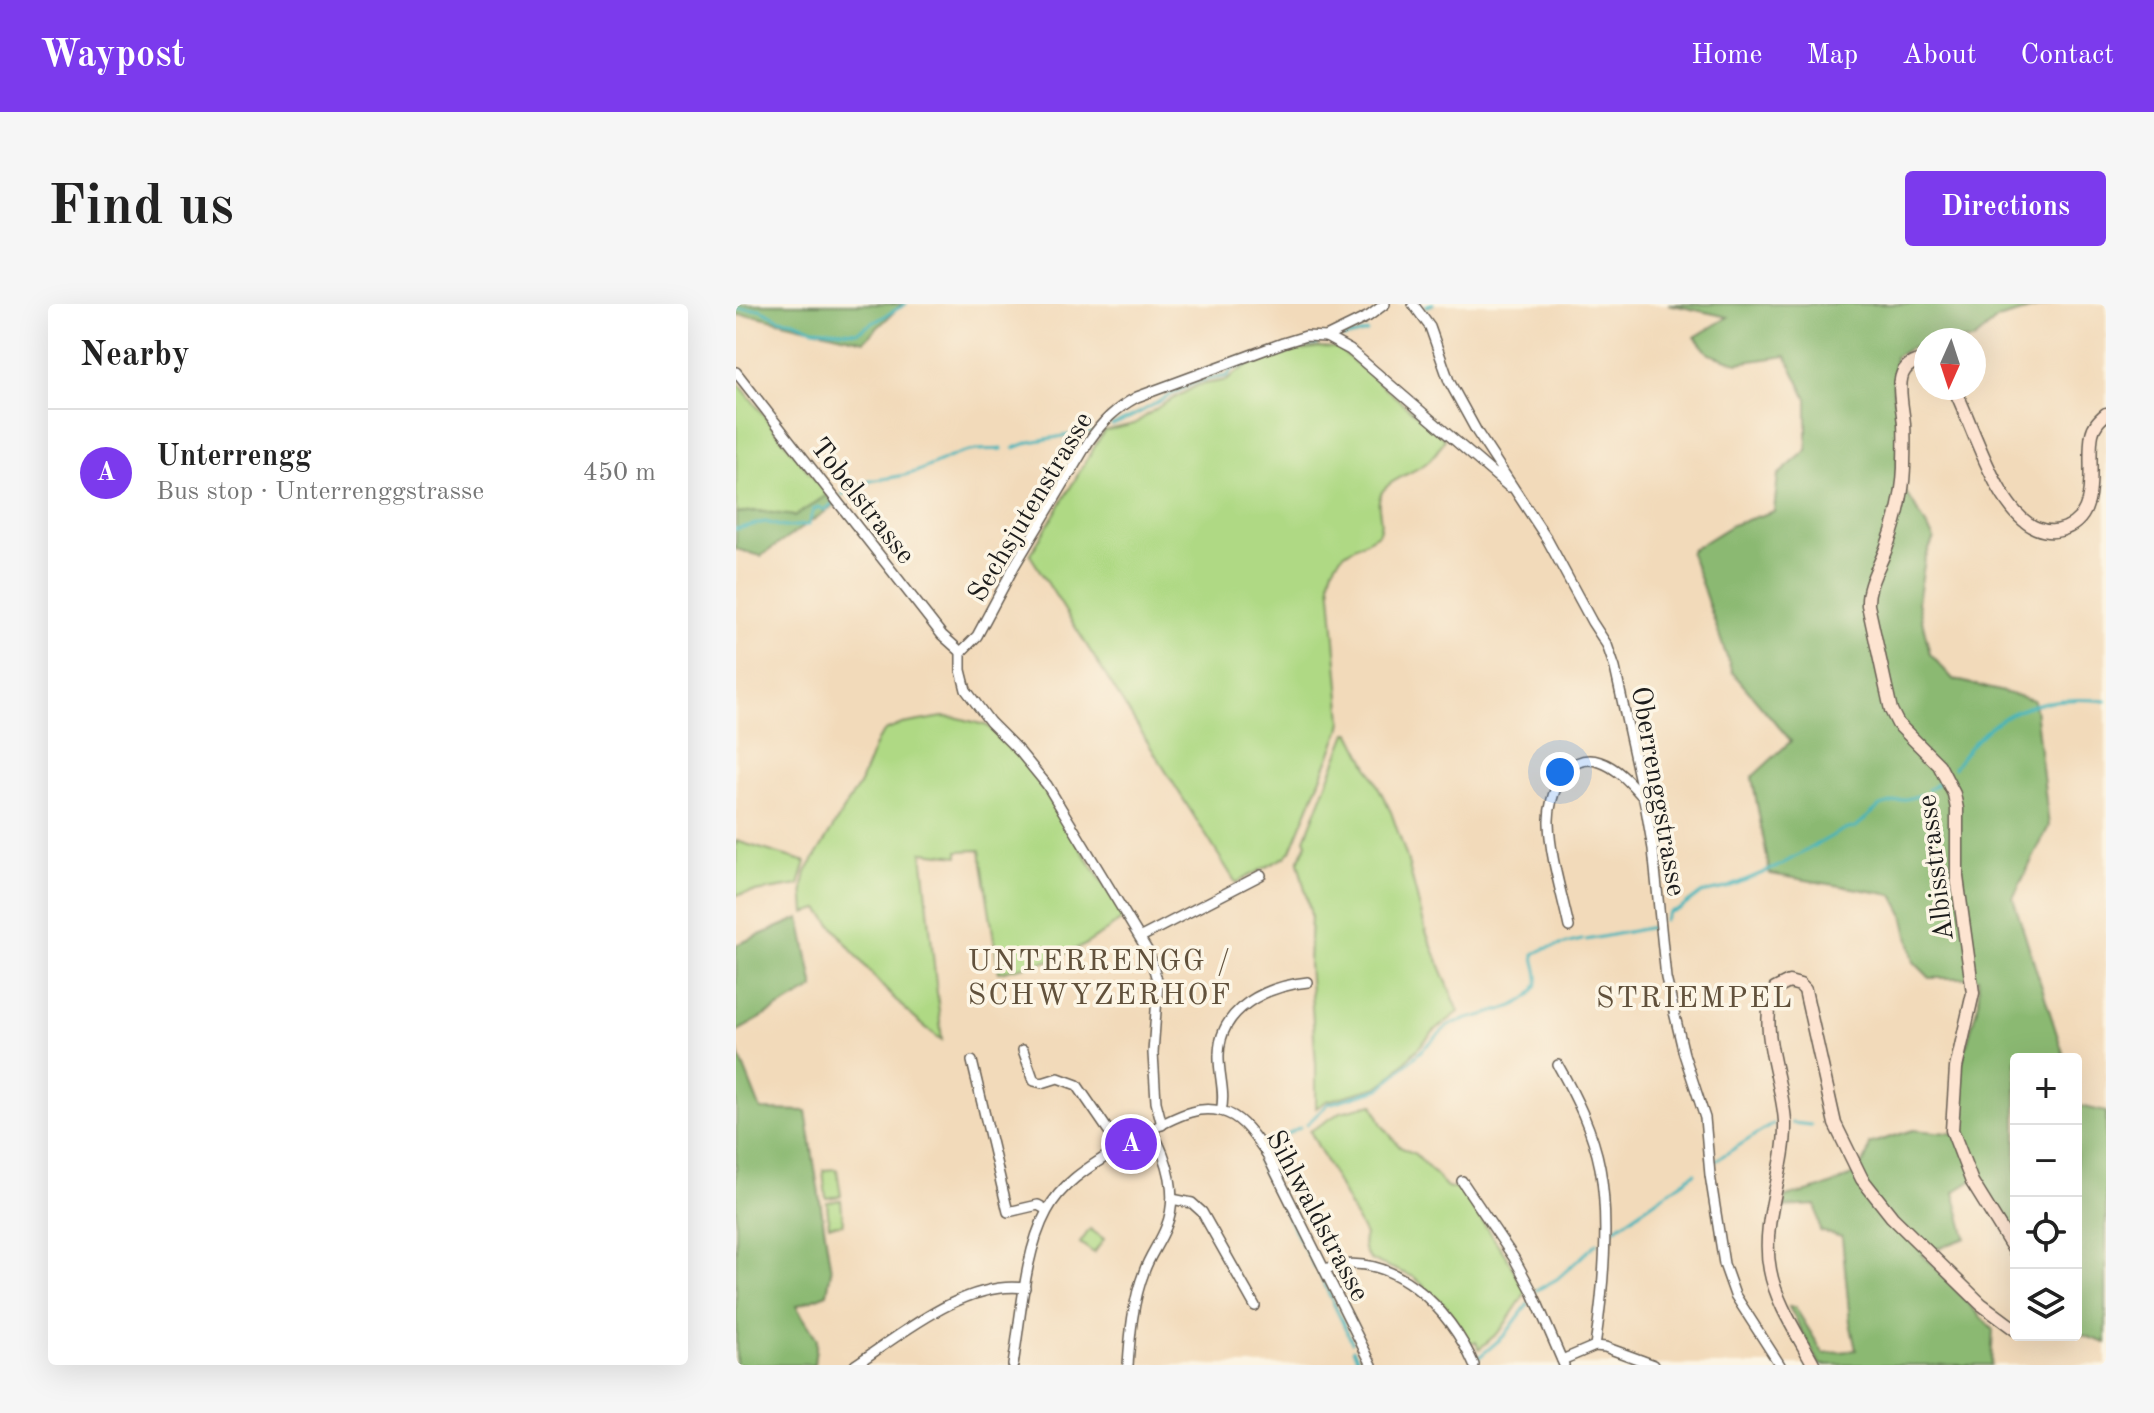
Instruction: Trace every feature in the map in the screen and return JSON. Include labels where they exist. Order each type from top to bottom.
[{"type":"main road","name":"Albisstrasse","points":[[1914,362],[1905,368],[1900,379],[1905,440],[1904,475],[1895,519],[1869,589],[1868,605],[1891,710],[1902,729],[1939,765],[1954,794],[1957,809],[1956,864],[1973,993],[1956,1068],[1952,1130],[1972,1182],[2010,1243]]},
{"type":"main road","points":[[1959,400],[2009,503],[2023,520],[2048,531],[2067,528],[2084,513],[2090,488],[2092,433],[2106,414]]},
{"type":"main road","points":[[1814,1365],[1772,1280],[1768,1255],[1770,1216],[1785,1120],[1773,1057],[1770,1003],[1775,989],[1789,982],[1805,990],[1831,1113],[1840,1138],[1862,1179],[1892,1217],[1981,1304],[2010,1327]]},
{"type":"street","name":"Sechsjutenstrasse","points":[[961,652],[977,636],[1015,565],[1089,441],[1102,421],[1117,408],[1137,397],[1283,343],[1306,336],[1326,337],[1369,316],[1385,304]]},
{"type":"street","name":"Oberrenggstrasse","points":[[1413,304],[1430,327],[1449,381],[1477,432],[1547,539],[1607,645],[1615,668],[1653,849],[1666,978],[1684,1054],[1705,1118],[1724,1264],[1735,1295],[1780,1365]]},
{"type":"street","points":[[1326,337],[1350,350],[1517,495]]},
{"type":"street","name":"Tobelstrasse","points":[[736,372],[942,635],[961,652]]},
{"type":"street","points":[[961,652],[966,690],[1047,785],[1141,937],[1158,983],[1153,1053],[1157,1128],[1168,1166],[1172,1199],[1167,1225],[1142,1275],[1128,1365]]},
{"type":"street","points":[[1569,927],[1549,823],[1550,808],[1560,781],[1573,765],[1593,760],[1611,767],[1643,797]]},
{"type":"street","points":[[1141,937],[1261,875]]},
{"type":"street","points":[[1013,1365],[1035,1242],[1047,1210],[1063,1189],[1077,1176],[1157,1128],[1193,1111],[1221,1111],[1219,1048],[1228,1020],[1240,1008],[1279,987],[1308,982]]},
{"type":"street","points":[[1023,1050],[1034,1081],[1042,1083],[1058,1078],[1077,1085],[1121,1149]]},
{"type":"street","points":[[972,1061],[1008,1212],[1038,1205],[1047,1210]]},
{"type":"street","points":[[1558,1065],[1585,1120],[1597,1155],[1603,1187],[1602,1294],[1595,1346]]},
{"type":"street","name":"Sihlwaldstrasse","points":[[1221,1111],[1240,1120],[1265,1151],[1372,1365]]},
{"type":"street","points":[[1462,1181],[1514,1258],[1563,1362],[1595,1346],[1654,1365]]},
{"type":"street","points":[[1172,1199],[1192,1203],[1208,1219],[1255,1306]]},
{"type":"street","points":[[1325,1269],[1339,1264],[1366,1264],[1401,1279],[1440,1309],[1459,1335],[1474,1365]]},
{"type":"street","points":[[855,1365],[973,1293],[995,1287],[1025,1288]]},
{"type":"green space","points":[[736,304],[902,304],[864,341],[757,316],[736,315]]},
{"type":"green space","points":[[1668,304],[2050,304],[1998,319],[1986,329],[1914,328],[1914,347],[1895,357],[1893,393],[1899,429],[1896,482],[1912,501],[1934,538],[1925,559],[1918,602],[1930,654],[1953,679],[2034,700],[2049,826],[2013,898],[2063,1053],[2010,1053],[2010,1233],[1975,1179],[1954,1192],[1966,1238],[1922,1254],[1993,1330],[1991,1365],[1820,1365],[1789,1307],[1795,1307],[1824,1354],[1856,1350],[1850,1322],[1842,1237],[1820,1231],[1816,1205],[1784,1207],[1786,1197],[1825,1187],[1850,1176],[1860,1168],[1869,1144],[1913,1130],[1960,1134],[1962,1061],[1979,1001],[1978,978],[1930,978],[1914,962],[1903,914],[1893,895],[1770,874],[1752,777],[1791,741],[1732,672],[1690,551],[1732,525],[1774,511],[1778,475],[1807,450],[1807,399],[1786,356],[1737,363],[1709,354],[1695,337],[1728,317]]},
{"type":"green space","points":[[1321,347],[1338,348],[1445,439],[1428,461],[1391,483],[1382,492],[1378,534],[1346,552],[1332,571],[1330,581],[1342,721],[1340,731],[1291,851],[1236,883],[1030,555],[1104,431],[1134,424],[1198,385],[1228,380],[1246,367],[1285,353]]},
{"type":"green space","points":[[736,380],[827,495],[795,517],[757,511],[736,513]]},
{"type":"green space","points":[[827,495],[835,505],[761,556],[736,549],[736,513],[757,511],[795,516]]},
{"type":"green space","points":[[943,717],[988,726],[1029,767],[1125,918],[1083,946],[1048,961],[999,972],[980,850],[958,851],[958,856],[922,852],[942,1040],[891,996],[819,909],[805,913],[803,886],[806,872],[860,783],[877,740],[885,731],[902,724]]},
{"type":"green space","points":[[1347,733],[1351,733],[1391,812],[1407,858],[1426,932],[1459,1012],[1434,1031],[1378,1087],[1327,1101],[1316,1108],[1309,964],[1311,915],[1298,862]]},
{"type":"green space","points":[[736,841],[806,862],[799,885],[736,895]]},
{"type":"green space","points":[[800,918],[814,988],[736,1032],[736,945]]},
{"type":"green space","points":[[736,1047],[761,1110],[806,1111],[831,1271],[827,1294],[796,1306],[817,1339],[814,1365],[736,1365]]},
{"type":"green space","points":[[1373,1104],[1382,1125],[1400,1147],[1415,1154],[1447,1187],[1460,1190],[1506,1256],[1526,1292],[1501,1330],[1479,1349],[1476,1342],[1469,1342],[1447,1307],[1414,1277],[1371,1260],[1363,1245],[1365,1235],[1310,1131],[1341,1112]]},
{"type":"green space","points":[[2082,1106],[2106,1112],[2106,1343],[2082,1335]]},
{"type":"green space","points":[[837,1169],[841,1196],[826,1198],[823,1170]]},
{"type":"green space","points":[[841,1200],[843,1224],[829,1225],[827,1202]]},
{"type":"green space","points":[[1090,1229],[1104,1239],[1094,1253],[1080,1243]]},
{"type":"waterway","points":[[736,309],[760,309],[813,329],[857,332],[906,304]]},
{"type":"waterway","points":[[1426,306],[1433,304]]},
{"type":"waterway","points":[[1344,338],[1367,332]]},
{"type":"waterway","points":[[1112,425],[1196,382],[1227,376],[1232,369],[1291,347],[1317,344]]},
{"type":"waterway","points":[[1014,448],[1030,442],[1091,431]]},
{"type":"waterway","points":[[842,495],[860,484],[912,473],[959,454],[1002,449]]},
{"type":"waterway","points":[[736,529],[765,522],[784,527],[808,525],[814,509],[819,507],[825,510],[832,504]]},
{"type":"waterway","points":[[1954,768],[1984,732],[2019,710],[2059,700],[2106,701]]},
{"type":"waterway","points":[[1928,790],[1938,783]]},
{"type":"waterway","points":[[1664,920],[1669,912],[1680,909],[1701,893],[1726,888],[1777,867],[1841,831],[1856,827],[1880,806],[1921,795]]},
{"type":"waterway","points":[[1586,940],[1653,927]]},
{"type":"waterway","points":[[1307,1124],[1328,1104],[1380,1089],[1449,1025],[1501,1010],[1525,999],[1534,991],[1538,980],[1534,954],[1582,940]]},
{"type":"waterway","points":[[1792,1123],[1811,1125]]},
{"type":"waterway","points":[[1713,1162],[1773,1124]]},
{"type":"waterway","points":[[1271,1143],[1300,1127]]},
{"type":"waterway","points":[[1258,1162],[1315,1268]]},
{"type":"waterway","points":[[1609,1233],[1695,1173]]},
{"type":"waterway","points":[[1537,1290],[1557,1279],[1597,1243]]},
{"type":"waterway","points":[[1319,1273],[1352,1342]]},
{"type":"waterway","points":[[1477,1359],[1505,1335],[1528,1304]]},
{"type":"waterway","points":[[1353,1349],[1361,1365]]},
{"type":"place","name":"Unterrengg","points":[[1131,1144]]},
{"type":"district","name":"UNTERRENGG / SCHWYZERHOF","points":[[1100,977]]},
{"type":"district","name":"STRIEMPEL","points":[[1695,997]]}]
